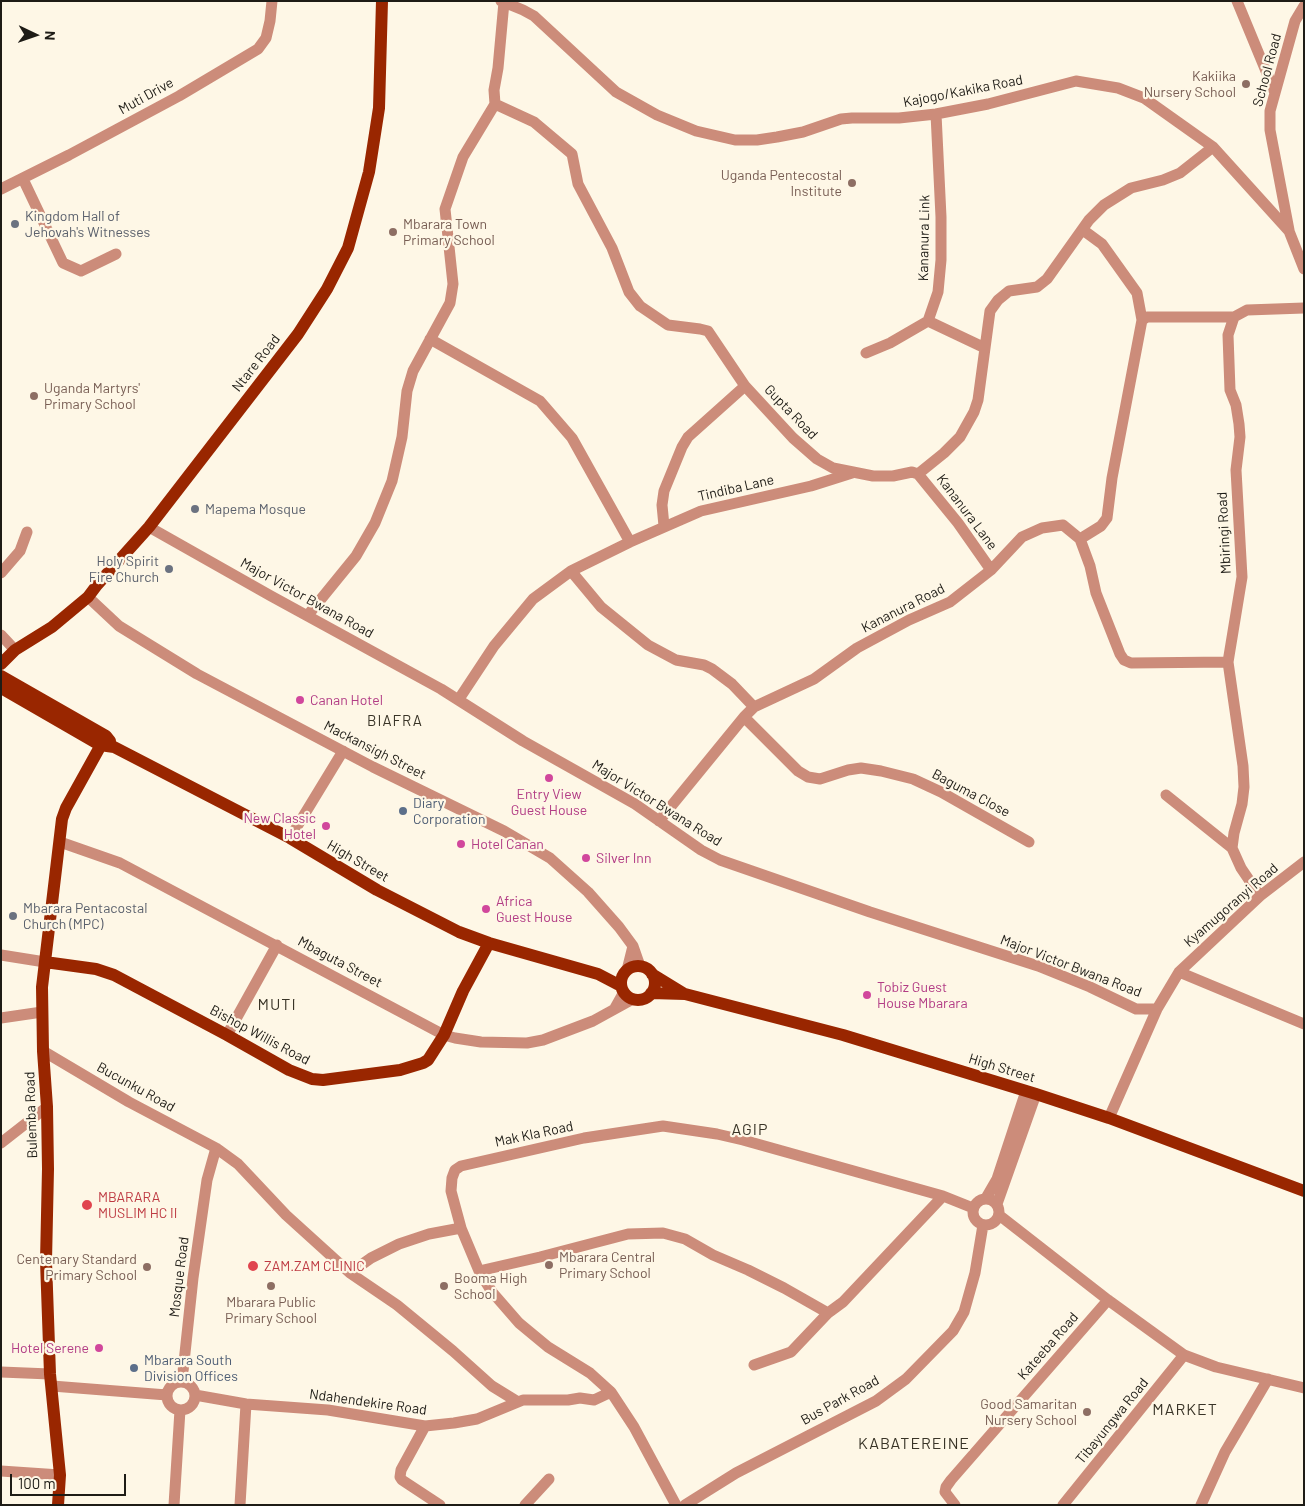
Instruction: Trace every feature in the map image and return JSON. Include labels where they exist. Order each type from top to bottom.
[{"type":"main road","name":"Ntare Road","points":[[1,664],[16,650],[52,627],[88,597],[149,527],[298,334],[327,289],[348,248],[369,172],[379,108],[382,1]]},
{"type":"main road","name":"High Street","points":[[1,676],[103,741]]},
{"type":"main road","name":"High Street","points":[[1,688],[290,838],[377,890],[459,932],[489,943],[598,974],[626,992]]},
{"type":"main road","name":"Bulemba Road","points":[[58,1505],[60,1476],[51,1380],[46,1261],[48,1168],[42,1012],[45,962],[62,819],[66,808],[103,741]]},
{"type":"main road","name":"Bishop Willis Road","points":[[45,962],[96,969],[114,975],[289,1070],[323,1080],[374,1074],[424,1063],[433,1054],[444,1034],[463,992],[489,943]]},
{"type":"main road","points":[[640,966],[647,969],[652,974],[654,987],[651,993],[643,999],[626,992],[622,979],[626,971],[640,966]]},
{"type":"main road","name":"High Street","points":[[598,974],[626,971]]},
{"type":"main road","name":"High Street","points":[[652,974],[685,994]]},
{"type":"main road","name":"High Street","points":[[651,993],[685,994],[843,1035],[1031,1092],[1108,1118],[1304,1191]]},
{"type":"street","name":"Muti Drive","points":[[1,189],[170,100],[258,49],[266,38],[272,1]]},
{"type":"street","points":[[1236,1],[1275,92]]},
{"type":"street","points":[[308,616],[356,556],[375,523],[392,481],[402,438],[408,391],[413,371],[450,303],[453,284],[446,209],[463,157],[495,104],[494,90],[498,68],[502,2]]},
{"type":"street","name":"Kajogo/Kakika Road","points":[[502,2],[534,16],[616,92],[658,115],[696,131],[735,140],[757,140],[803,132],[841,119],[899,118],[936,114],[988,104],[1076,82],[1118,88],[1144,98],[1213,147],[1289,231],[1304,269]]},
{"type":"street","name":"School Road","points":[[1289,231],[1270,130],[1270,111],[1295,21],[1304,6]]},
{"type":"street","name":"Gupta Road","points":[[495,104],[534,122],[572,154],[578,184],[612,248],[629,292],[640,306],[668,325],[708,331],[745,386],[793,438],[818,459],[833,468],[852,473],[873,476],[893,476],[912,472],[918,474]]},
{"type":"street","name":"Kananura Link","points":[[928,321],[938,292],[941,260],[936,114]]},
{"type":"street","points":[[918,474],[960,437],[974,412],[978,400],[990,311],[998,300],[1009,291],[1037,288],[1047,279],[1089,220],[1111,201],[1131,188],[1163,180],[1180,173],[1213,147]]},
{"type":"street","points":[[23,179],[63,263],[81,271],[116,254]]},
{"type":"street","points":[[1083,230],[1102,244],[1137,293],[1142,320],[1112,478],[1107,518],[1101,526],[1080,539],[1090,566],[1096,593],[1124,660],[1131,663],[1228,662]]},
{"type":"street","points":[[1142,320],[1147,317],[1234,318],[1247,310],[1304,308]]},
{"type":"street","name":"Mbiringi Road","points":[[1232,848],[1242,804],[1243,780],[1243,766],[1228,662],[1242,577],[1236,470],[1240,437],[1236,405],[1230,390],[1228,349],[1228,335],[1234,318]]},
{"type":"street","points":[[866,353],[890,343],[928,321],[985,348]]},
{"type":"street","points":[[430,340],[540,401],[572,438],[630,542]]},
{"type":"street","points":[[664,526],[662,505],[664,491],[675,461],[685,442],[688,437],[745,386]]},
{"type":"street","name":"Tindiba Lane","points":[[459,700],[494,646],[533,599],[571,571],[664,526],[701,511],[811,486],[852,473]]},
{"type":"street","name":"Kananura Lane","points":[[918,474],[958,523],[991,570]]},
{"type":"street","name":"Kananura Road","points":[[659,821],[754,707],[814,679],[857,648],[909,620],[950,602],[991,570],[1022,537],[1042,528],[1063,525],[1080,539]]},
{"type":"street","name":"Major Victor Bwana Road","points":[[149,527],[459,700],[520,739],[635,804],[701,850],[720,860],[826,897],[1038,966],[1136,1009],[1157,1009]]},
{"type":"street","points":[[1,573],[20,551],[28,532]]},
{"type":"street","points":[[571,571],[601,607],[648,645],[676,660],[704,665],[712,669],[732,684],[754,707]]},
{"type":"street","name":"Mackansigh Street","points":[[88,597],[119,626],[171,659],[342,751],[504,832],[550,858],[588,892],[619,927],[633,946],[640,966]]},
{"type":"street","points":[[1,635],[16,650]]},
{"type":"street","name":"Baguma Close","points":[[744,717],[798,771],[808,777],[820,779],[861,768],[913,779],[942,792],[1029,842]]},
{"type":"street","points":[[290,838],[342,751]]},
{"type":"street","points":[[1166,795],[1232,848],[1241,868],[1260,896]]},
{"type":"street","name":"Mbaguta Street","points":[[60,842],[120,863],[444,1034],[481,1042],[527,1043],[543,1040],[593,1022],[615,1008],[626,992]]},
{"type":"street","name":"Kyamugoranyi Road","points":[[1108,1118],[1157,1009],[1179,972],[1260,896],[1304,862]]},
{"type":"street","points":[[227,1035],[277,945]]},
{"type":"street","points":[[626,971],[633,946]]},
{"type":"street","points":[[1,955],[45,962]]},
{"type":"street","points":[[1179,972],[1304,1024]]},
{"type":"street","points":[[1,1018],[42,1012]]},
{"type":"street","name":"Bucunku Road","points":[[43,1051],[129,1102],[216,1148]]},
{"type":"street","points":[[986,1198],[997,1179],[1031,1092]]},
{"type":"street","points":[[1031,1092],[998,1209],[993,1223],[983,1225],[974,1218],[973,1208],[980,1200],[986,1198],[992,1200],[998,1209],[1108,1300],[1184,1355],[1216,1366],[1304,1388]]},
{"type":"street","points":[[1,1143],[47,1107]]},
{"type":"street","name":"Mak Kla Road","points":[[611,1392],[590,1374],[548,1347],[519,1323],[492,1292],[479,1271],[461,1228],[451,1191],[455,1170],[461,1166],[584,1138],[664,1126],[743,1140],[944,1196],[973,1208]]},
{"type":"street","points":[[216,1148],[238,1164],[286,1215],[350,1273],[397,1305],[492,1386],[518,1402]]},
{"type":"street","name":"Mosque Road","points":[[182,1381],[194,1269],[207,1180],[216,1148]]},
{"type":"street","points":[[754,1365],[791,1352],[828,1313],[843,1302],[944,1196]]},
{"type":"street","name":"Bus Park Road","points":[[685,1505],[736,1473],[876,1401],[906,1379],[953,1331],[964,1312],[975,1273],[983,1225]]},
{"type":"street","points":[[350,1273],[371,1258],[399,1244],[429,1234],[461,1228]]},
{"type":"street","points":[[479,1271],[628,1234],[663,1233],[685,1239],[713,1255],[784,1288],[828,1313]]},
{"type":"street","name":"Kateeba Road","points":[[955,1505],[945,1492],[951,1480],[1108,1300]]},
{"type":"street","name":"Tibayungwa Road","points":[[1063,1505],[1184,1355]]},
{"type":"street","points":[[1,1372],[167,1395]]},
{"type":"street","points":[[1201,1505],[1225,1452],[1268,1379]]},
{"type":"street","points":[[182,1381],[190,1384],[195,1395],[192,1405],[189,1408],[180,1410],[172,1407],[167,1395],[173,1384],[182,1381]]},
{"type":"street","points":[[611,1392],[634,1427],[676,1505]]},
{"type":"street","name":"Ndahendekire Road","points":[[195,1395],[246,1404],[328,1410],[425,1426],[477,1419],[518,1402],[538,1399],[568,1400],[580,1398],[594,1400],[611,1392]]},
{"type":"street","points":[[240,1505],[246,1404]]},
{"type":"street","points":[[174,1505],[180,1410]]},
{"type":"street","points":[[425,1426],[401,1470],[400,1477],[440,1505]]},
{"type":"street","points":[[1,1471],[60,1476]]},
{"type":"street","points":[[525,1505],[548,1479]]},
{"type":"place","name":"Kakiika Nursery School","points":[[1246,84]]},
{"type":"place","name":"Uganda Pentecostal Institute","points":[[852,183]]},
{"type":"place","name":"Kingdom Hall of Jehovah's Witnesses","points":[[15,224]]},
{"type":"place","name":"Mbarara Town Primary School","points":[[393,232]]},
{"type":"place","name":"Uganda Martyrs' Primary School","points":[[34,396]]},
{"type":"place","name":"Mapema Mosque","points":[[195,509]]},
{"type":"place","name":"Holy Spirit Fire Church","points":[[169,569]]},
{"type":"place","name":"Canan Hotel","points":[[300,700]]},
{"type":"place","name":"Entry View Guest House","points":[[549,778]]},
{"type":"place","name":"Diary Corporation","points":[[403,811]]},
{"type":"place","name":"New Classic Hotel","points":[[326,826]]},
{"type":"place","name":"Hotel Canan","points":[[461,844]]},
{"type":"place","name":"Silver Inn","points":[[586,858]]},
{"type":"place","name":"Africa Guest House","points":[[486,909]]},
{"type":"place","name":"Mbarara Pentacostal Church (MPC)","points":[[13,916]]},
{"type":"place","name":"Tobiz Guest House Mbarara","points":[[867,995]]},
{"type":"place","name":"MBARARA MUSLIM HC II","points":[[87,1205]]},
{"type":"place","name":"Mbarara Central Primary School","points":[[549,1265]]},
{"type":"place","name":"ZAM.ZAM CLINIC","points":[[253,1266]]},
{"type":"place","name":"Centenary Standard Primary School","points":[[147,1267]]},
{"type":"place","name":"Mbarara Public Primary School","points":[[271,1286]]},
{"type":"place","name":"Booma High School","points":[[444,1286]]},
{"type":"place","name":"Hotel Serene","points":[[99,1348]]},
{"type":"place","name":"Mbarara South Division Offices","points":[[134,1368]]},
{"type":"place","name":"Good Samaritan Nursery School","points":[[1087,1412]]},
{"type":"district","name":"BIAFRA","points":[[395,721]]},
{"type":"district","name":"MUTI","points":[[277,1005]]},
{"type":"district","name":"AGIP","points":[[750,1130]]},
{"type":"district","name":"MARKET","points":[[1185,1410]]},
{"type":"district","name":"KABATEREINE","points":[[914,1444]]}]
